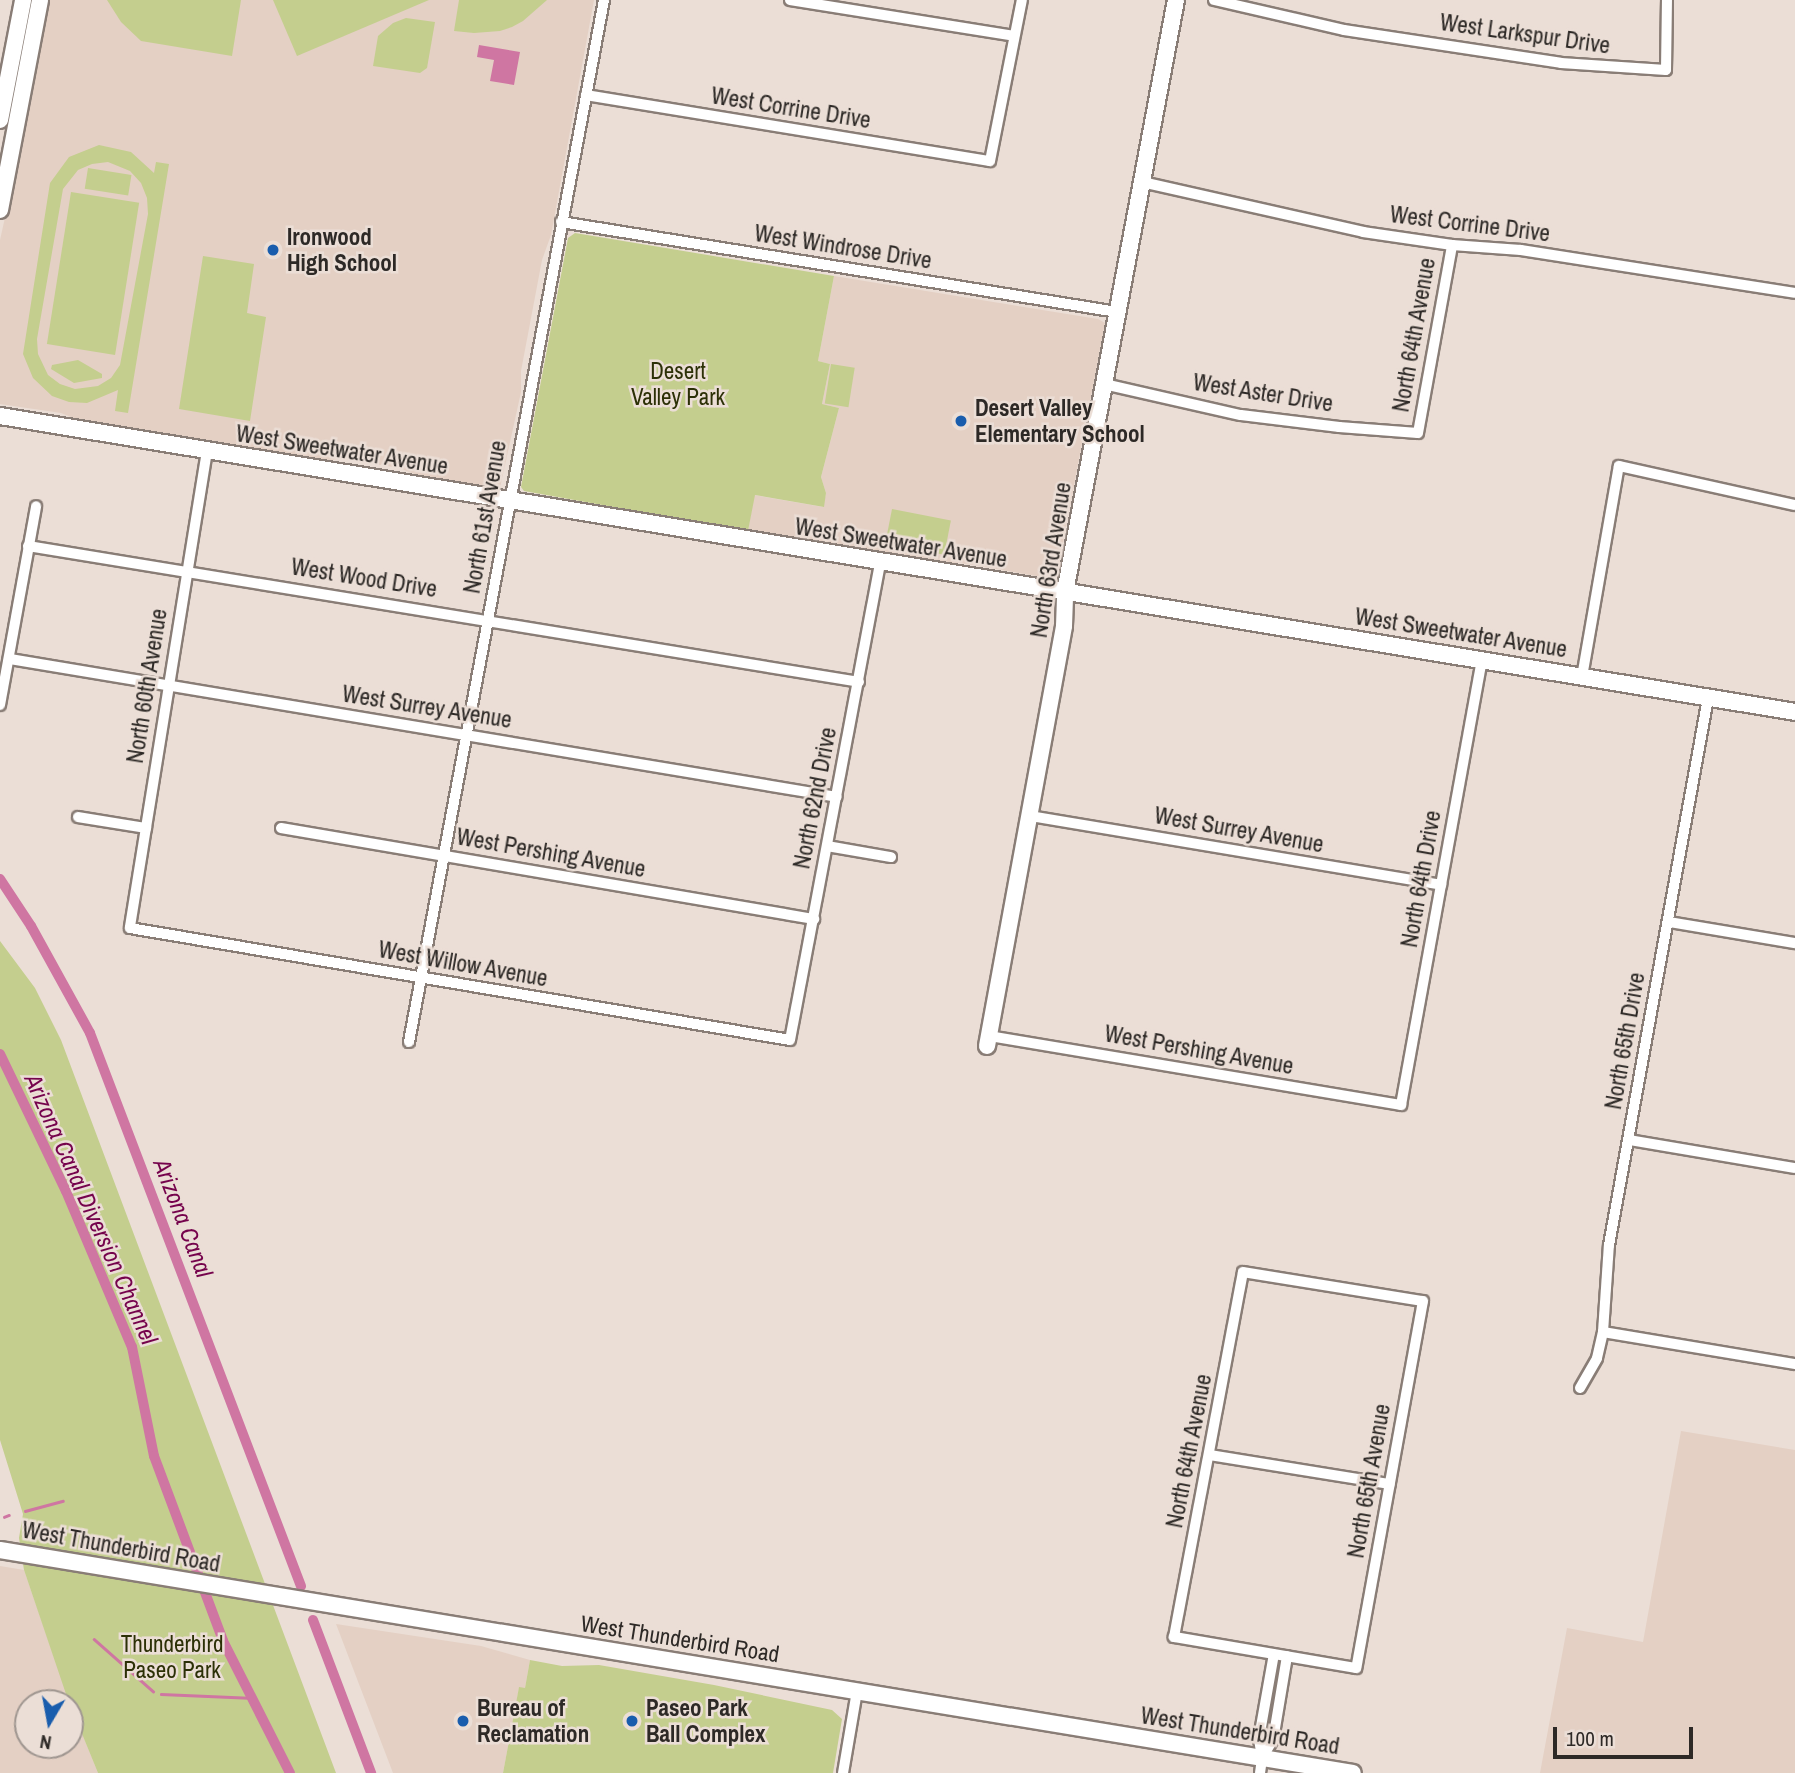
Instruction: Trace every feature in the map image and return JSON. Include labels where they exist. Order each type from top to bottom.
[{"type":"street","points":[[0,120],[23,0]]},
{"type":"street","points":[[0,210],[40,0]]},
{"type":"street","name":"North 61st Avenue","points":[[410,1042],[604,0]]},
{"type":"street","points":[[790,0],[1014,36],[1022,0]]},
{"type":"street","name":"North 63rd Avenue","points":[[988,1041],[1064,626],[1065,592],[1176,0]]},
{"type":"street","name":"West Larkspur Drive","points":[[1214,0],[1344,30],[1562,63],[1666,70],[1667,0]]},
{"type":"street","name":"West Corrine Drive","points":[[586,95],[990,161],[1014,36]]},
{"type":"street","points":[[6,88],[9,106],[18,119]]},
{"type":"street","name":"West Corrine Drive","points":[[1142,183],[1350,229],[1452,245],[1521,250],[1795,293]]},
{"type":"street","name":"West Windrose Drive","points":[[561,222],[1117,312]]},
{"type":"street","name":"North 64th Avenue","points":[[1418,433],[1452,245]]},
{"type":"street","name":"West Aster Drive","points":[[1104,384],[1241,415],[1418,433]]},
{"type":"street","name":"West Sweetwater Avenue","points":[[0,416],[880,564],[1795,712]]},
{"type":"street","name":"North 60th Avenue","points":[[130,928],[207,451]]},
{"type":"street","points":[[1582,677],[1619,466],[1795,505]]},
{"type":"street","points":[[0,705],[36,506]]},
{"type":"street","name":"West Wood Drive","points":[[28,546],[859,682]]},
{"type":"street","name":"North 62nd Drive","points":[[790,1040],[880,564]]},
{"type":"street","name":"West Surrey Avenue","points":[[10,659],[837,797]]},
{"type":"street","name":"North 64th Drive","points":[[1401,1105],[1482,660]]},
{"type":"street","name":"North 65th Drive","points":[[1580,1388],[1597,1358],[1603,1332],[1609,1245],[1708,698]]},
{"type":"street","name":"West Surrey Avenue","points":[[1030,816],[1441,885]]},
{"type":"street","points":[[78,817],[146,828]]},
{"type":"street","name":"West Pershing Avenue","points":[[281,828],[814,919]]},
{"type":"street","points":[[827,846],[891,857]]},
{"type":"street","points":[[1669,922],[1795,943]]},
{"type":"street","name":"West Willow Avenue","points":[[130,928],[790,1040]]},
{"type":"street","name":"West Pershing Avenue","points":[[988,1041],[1401,1105]]},
{"type":"street","points":[[1629,1140],[1795,1168]]},
{"type":"street","name":"North 64th Avenue","points":[[1274,1654],[1174,1637],[1243,1272],[1423,1301]]},
{"type":"street","name":"North 65th Avenue","points":[[1287,1656],[1356,1668],[1423,1301]]},
{"type":"street","points":[[1603,1332],[1795,1364]]},
{"type":"street","points":[[1210,1455],[1390,1484]]},
{"type":"street","name":"West Thunderbird Road","points":[[0,1550],[858,1691],[1261,1765],[1353,1773]]},
{"type":"street","points":[[1274,1654],[1287,1656],[1273,1740],[1261,1765],[1259,1738],[1274,1654]]},
{"type":"street","points":[[842,1773],[858,1691]]},
{"type":"street","points":[[1267,1697],[1280,1699]]},
{"type":"shaded area","name":"Ironwood High School","points":[[45,0],[594,0],[551,235],[542,260],[521,371],[521,392],[500,488],[420,476],[399,468],[343,459],[327,460],[81,421],[61,413],[0,404],[0,240],[32,96]]},
{"type":"shaded area","points":[[479,45],[520,52],[514,85],[490,81],[494,60],[477,57]]},
{"type":"shaded area","name":"Desert Valley Elementary School","points":[[834,276],[1098,319],[1105,323],[1059,564],[1051,575],[1042,577],[961,563],[941,563],[748,531],[754,495],[823,507],[826,493],[821,477],[839,408],[822,404],[830,364],[818,361]]},
{"type":"shaded area","points":[[1681,1431],[1795,1450],[1795,1773],[1540,1773],[1567,1628],[1643,1642]]},
{"type":"shaded area","points":[[0,1566],[24,1570],[65,1689],[14,1689],[14,1759],[84,1759],[84,1738],[98,1773],[0,1773]]},
{"type":"shaded area","points":[[336,1624],[481,1646],[530,1660],[525,1688],[519,1688],[503,1773],[393,1773]]},
{"type":"green space","points":[[107,0],[241,0],[232,56],[141,41],[121,22]]},
{"type":"green space","points":[[273,0],[429,0],[297,56]]},
{"type":"green space","points":[[459,0],[547,0],[512,27],[474,33],[454,31]]},
{"type":"green space","points":[[406,18],[435,22],[427,68],[420,73],[373,66],[378,36],[393,23]]},
{"type":"green space","points":[[99,145],[131,152],[154,173],[156,162],[169,164],[128,413],[115,411],[118,390],[87,403],[69,402],[52,396],[33,378],[23,354],[50,183],[69,157]],"holes":[[[108,162],[130,171],[141,183],[147,198],[148,214],[120,365],[111,378],[98,386],[75,389],[60,384],[48,375],[38,354],[37,339],[63,189],[78,170],[92,164]]]},
{"type":"green space","points":[[88,168],[131,175],[128,196],[85,189]]},
{"type":"green space","points":[[71,192],[139,203],[115,355],[47,344]]},
{"type":"green space","name":"Desert Valley Park","points":[[575,233],[834,276],[818,361],[830,364],[822,404],[839,408],[821,477],[826,493],[824,507],[755,495],[748,531],[524,491],[521,487],[568,238]]},
{"type":"green space","points":[[203,256],[254,264],[247,313],[266,317],[250,421],[179,409]]},
{"type":"green space","points":[[78,360],[102,374],[102,378],[74,383],[51,369],[52,365]]},
{"type":"green space","points":[[831,364],[855,368],[848,407],[825,404]]},
{"type":"green space","points":[[892,509],[951,520],[944,555],[885,543]]},
{"type":"green space","name":"Thunderbird Paseo Park","points":[[0,941],[35,988],[61,1040],[336,1773],[98,1773],[84,1739],[84,1689],[64,1689],[24,1570],[19,1538],[23,1514],[0,1440]]},
{"type":"green space","name":"Paseo Park Ball Complex","points":[[530,1660],[562,1666],[599,1665],[714,1685],[832,1710],[842,1719],[833,1773],[503,1773],[519,1687],[525,1688]]},
{"type":"waterway","name":"Arizona Canal","points":[[0,879],[31,926],[90,1033],[301,1586]]},
{"type":"waterway","name":"Arizona Canal Diversion Channel","points":[[0,1054],[66,1191],[132,1347],[154,1456],[223,1641],[290,1773]]},
{"type":"waterway","points":[[25,1511],[63,1501]]},
{"type":"waterway","points":[[4,1517],[9,1515]]},
{"type":"waterway","points":[[313,1620],[371,1773]]},
{"type":"waterway","points":[[94,1639],[153,1691]]},
{"type":"waterway","points":[[161,1694],[254,1698]]},
{"type":"place","name":"Ironwood High School","points":[[273,250]]},
{"type":"place","name":"Desert Valley Elementary School","points":[[961,421]]},
{"type":"place","name":"Bureau of Reclamation","points":[[463,1721]]},
{"type":"place","name":"Paseo Park Ball Complex","points":[[632,1721]]}]
